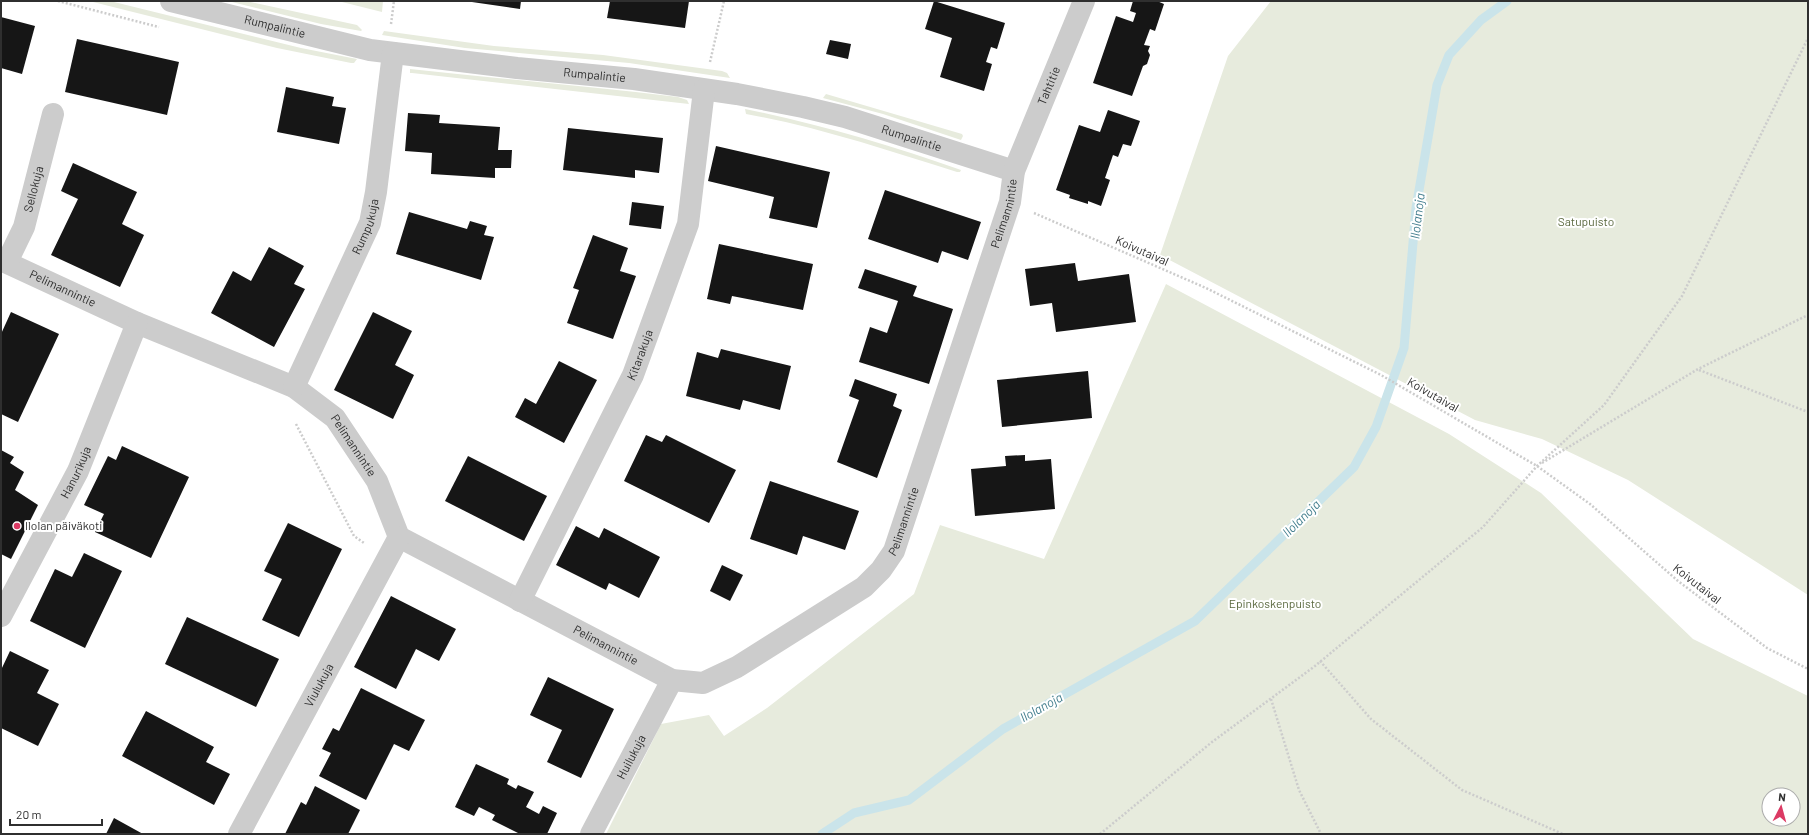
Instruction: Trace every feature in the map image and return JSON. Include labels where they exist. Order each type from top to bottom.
[{"type":"street","name":"Rumpalintie","points":[[171,1],[370,50],[517,68],[634,79],[736,94],[845,117],[1014,171]]},
{"type":"street","name":"Tahtitie","points":[[1014,171],[1084,1]]},
{"type":"street","name":"Rumpukuja","points":[[294,387],[370,223],[376,192],[393,53]]},
{"type":"street","name":"Kitarakuja","points":[[520,601],[633,375],[688,224],[704,90]]},
{"type":"street","name":"Sellokuja","points":[[4,261],[24,227],[53,114]]},
{"type":"street","name":"Pelimannintie","points":[[4,261],[137,323],[294,387],[335,418],[377,481],[399,537],[672,680],[703,683],[737,667],[864,587],[881,570],[894,552],[1010,202],[1014,171]]},
{"type":"street","name":"Hanurikuja","points":[[1,616],[78,471],[137,323]]},
{"type":"street","name":"Viulukuja","points":[[239,834],[399,537]]},
{"type":"street","name":"Huilukuja","points":[[591,834],[672,680]]},
{"type":"path","points":[[391,24],[394,1]]},
{"type":"path","points":[[710,63],[724,1]]},
{"type":"path","points":[[1100,834],[1212,742],[1320,661],[1483,527],[1536,466],[1604,405],[1682,296],[1808,38]]},
{"type":"path","name":"Koivutaival","points":[[1010,202],[1206,288],[1381,375],[1402,387],[1536,466],[1590,504],[1678,581],[1766,648],[1808,669]]},
{"type":"path","points":[[1536,466],[1698,369],[1808,315]]},
{"type":"path","points":[[1698,369],[1808,412]]},
{"type":"path","points":[[1320,661],[1371,719],[1462,790],[1563,834]]},
{"type":"path","points":[[1271,699],[1299,790],[1321,834]]},
{"type":"green space","points":[[89,1],[110,1],[301,48],[357,59],[354,63],[351,63],[277,48]]},
{"type":"green space","points":[[228,1],[246,1],[357,25],[362,30],[321,24]]},
{"type":"green space","points":[[338,1],[383,1],[382,12]]},
{"type":"green space","name":"Satupuisto","points":[[1271,1],[1808,1],[1808,595],[1628,480],[1542,439],[1475,420],[1160,255],[1228,56]]},
{"type":"green space","points":[[384,31],[494,46],[603,55],[722,71],[727,73],[730,78],[629,63],[465,48],[382,35]]},
{"type":"green space","points":[[410,69],[678,97],[687,100],[689,104],[410,73]]},
{"type":"green space","points":[[826,94],[962,134],[963,136],[961,140],[883,114],[823,98]]},
{"type":"green space","points":[[745,109],[800,121],[854,136],[961,170],[960,172],[957,172],[878,147],[800,125],[746,114]]},
{"type":"green space","name":"Epinkoskenpuisto","points":[[1166,284],[1449,434],[1541,493],[1693,639],[1808,696],[1808,834],[606,834],[661,724],[709,715],[724,736],[767,708],[914,594],[940,525],[1044,559]]},
{"type":"building","points":[[465,1],[521,1],[520,9]]},
{"type":"building","points":[[610,1],[689,1],[685,28],[607,18]]},
{"type":"building","points":[[934,1],[1005,23],[997,49],[991,47],[986,62],[992,64],[984,91],[940,77],[952,38],[925,29]]},
{"type":"building","points":[[1133,1],[1157,1],[1164,4],[1155,31],[1150,29],[1144,45],[1150,46],[1148,51],[1150,55],[1147,64],[1143,66],[1132,96],[1093,83],[1116,16],[1133,22],[1136,13],[1130,11]]},
{"type":"building","points":[[1,17],[35,26],[22,74],[1,68]]},
{"type":"building","points":[[77,39],[179,62],[167,115],[65,92]]},
{"type":"building","points":[[830,40],[851,44],[848,59],[826,54]]},
{"type":"building","points":[[286,87],[334,97],[332,106],[346,108],[339,144],[277,132]]},
{"type":"building","points":[[1108,110],[1140,121],[1131,146],[1123,144],[1118,157],[1113,155],[1105,178],[1110,180],[1101,206],[1088,201],[1088,204],[1069,198],[1070,195],[1056,190],[1079,125],[1100,132]]},
{"type":"building","points":[[408,113],[440,115],[439,123],[500,127],[498,150],[512,150],[511,168],[495,168],[495,178],[431,174],[432,153],[405,151]]},
{"type":"building","points":[[568,128],[663,138],[659,173],[635,170],[635,178],[563,170]]},
{"type":"building","points":[[716,146],[830,172],[817,228],[769,218],[774,197],[708,181]]},
{"type":"building","points":[[73,163],[137,192],[122,224],[144,235],[120,287],[51,255],[78,199],[61,191]]},
{"type":"building","points":[[885,190],[981,222],[968,260],[942,251],[938,263],[868,239]]},
{"type":"building","points":[[632,202],[664,206],[661,229],[629,225]]},
{"type":"building","points":[[409,212],[467,229],[470,221],[487,226],[484,235],[494,237],[481,280],[396,254]]},
{"type":"building","points":[[593,235],[628,248],[620,271],[636,276],[613,339],[567,323],[579,290],[573,288]]},
{"type":"building","points":[[719,244],[813,264],[803,310],[732,296],[730,304],[707,299]]},
{"type":"building","points":[[269,247],[304,266],[294,284],[305,289],[274,347],[211,313],[233,271],[251,281]]},
{"type":"building","points":[[1075,263],[1078,281],[1129,274],[1136,322],[1056,332],[1052,303],[1030,306],[1025,269]]},
{"type":"building","points":[[865,269],[917,286],[913,296],[953,309],[929,384],[859,362],[870,327],[887,333],[898,301],[858,288]]},
{"type":"building","points":[[11,312],[59,334],[18,422],[1,414],[1,334]]},
{"type":"building","points":[[373,312],[412,331],[395,365],[414,375],[393,419],[334,390]]},
{"type":"building","points":[[721,349],[791,366],[780,410],[743,400],[740,410],[686,396],[697,352],[718,358]]},
{"type":"building","points":[[559,361],[597,380],[564,443],[515,417],[525,398],[536,404]]},
{"type":"building","points":[[1088,371],[1092,418],[1002,427],[997,380]]},
{"type":"building","points":[[855,379],[897,394],[893,406],[902,410],[877,478],[837,462],[859,400],[849,396]]},
{"type":"building","points":[[646,435],[662,442],[666,435],[736,470],[709,523],[624,481]]},
{"type":"building","points":[[122,446],[189,477],[151,558],[95,532],[104,514],[84,505],[108,456],[116,460]]},
{"type":"building","points":[[1,450],[14,457],[10,463],[24,472],[15,490],[38,505],[11,559],[1,554]]},
{"type":"building","points":[[1025,455],[1025,461],[1051,459],[1055,509],[975,516],[971,469],[1006,466],[1005,456]]},
{"type":"building","points":[[468,456],[547,496],[524,541],[445,501]]},
{"type":"building","points":[[770,481],[859,511],[845,550],[803,536],[797,555],[750,539]]},
{"type":"building","points":[[288,523],[342,549],[299,637],[262,620],[282,579],[264,571]]},
{"type":"building","points":[[576,526],[599,538],[604,528],[660,557],[639,598],[609,583],[606,590],[556,565]]},
{"type":"building","points":[[84,553],[122,571],[85,648],[30,621],[55,569],[72,577]]},
{"type":"building","points":[[722,565],[743,575],[730,601],[710,591]]},
{"type":"building","points":[[391,596],[456,629],[439,661],[416,649],[396,689],[354,667]]},
{"type":"building","points":[[187,617],[279,659],[256,707],[165,664]]},
{"type":"building","points":[[10,651],[49,670],[37,693],[59,704],[38,746],[1,728],[1,670]]},
{"type":"building","points":[[548,677],[614,709],[581,778],[547,762],[562,730],[530,715]]},
{"type":"building","points":[[361,688],[425,720],[409,751],[394,744],[366,800],[319,776],[331,753],[322,749],[333,728],[339,731]]},
{"type":"building","points":[[146,711],[214,747],[206,762],[230,774],[214,805],[122,756]]},
{"type":"building","points":[[476,764],[509,779],[507,784],[516,789],[518,785],[534,792],[526,807],[539,814],[543,806],[557,813],[547,834],[520,834],[492,820],[495,815],[479,807],[474,816],[455,807]]},
{"type":"building","points":[[315,786],[360,810],[348,834],[285,834],[301,802],[306,805]]},
{"type":"building","points":[[114,818],[143,834],[106,834]]},
{"type":"waterway","name":"Ilolanoja","points":[[822,834],[854,813],[909,800],[1003,729],[1195,621],[1354,467],[1376,427],[1404,348],[1416,208],[1437,85],[1449,55],[1481,20],[1507,1]]},
{"type":"place","name":"Ilolan päiväkoti","points":[[17,526]]}]
